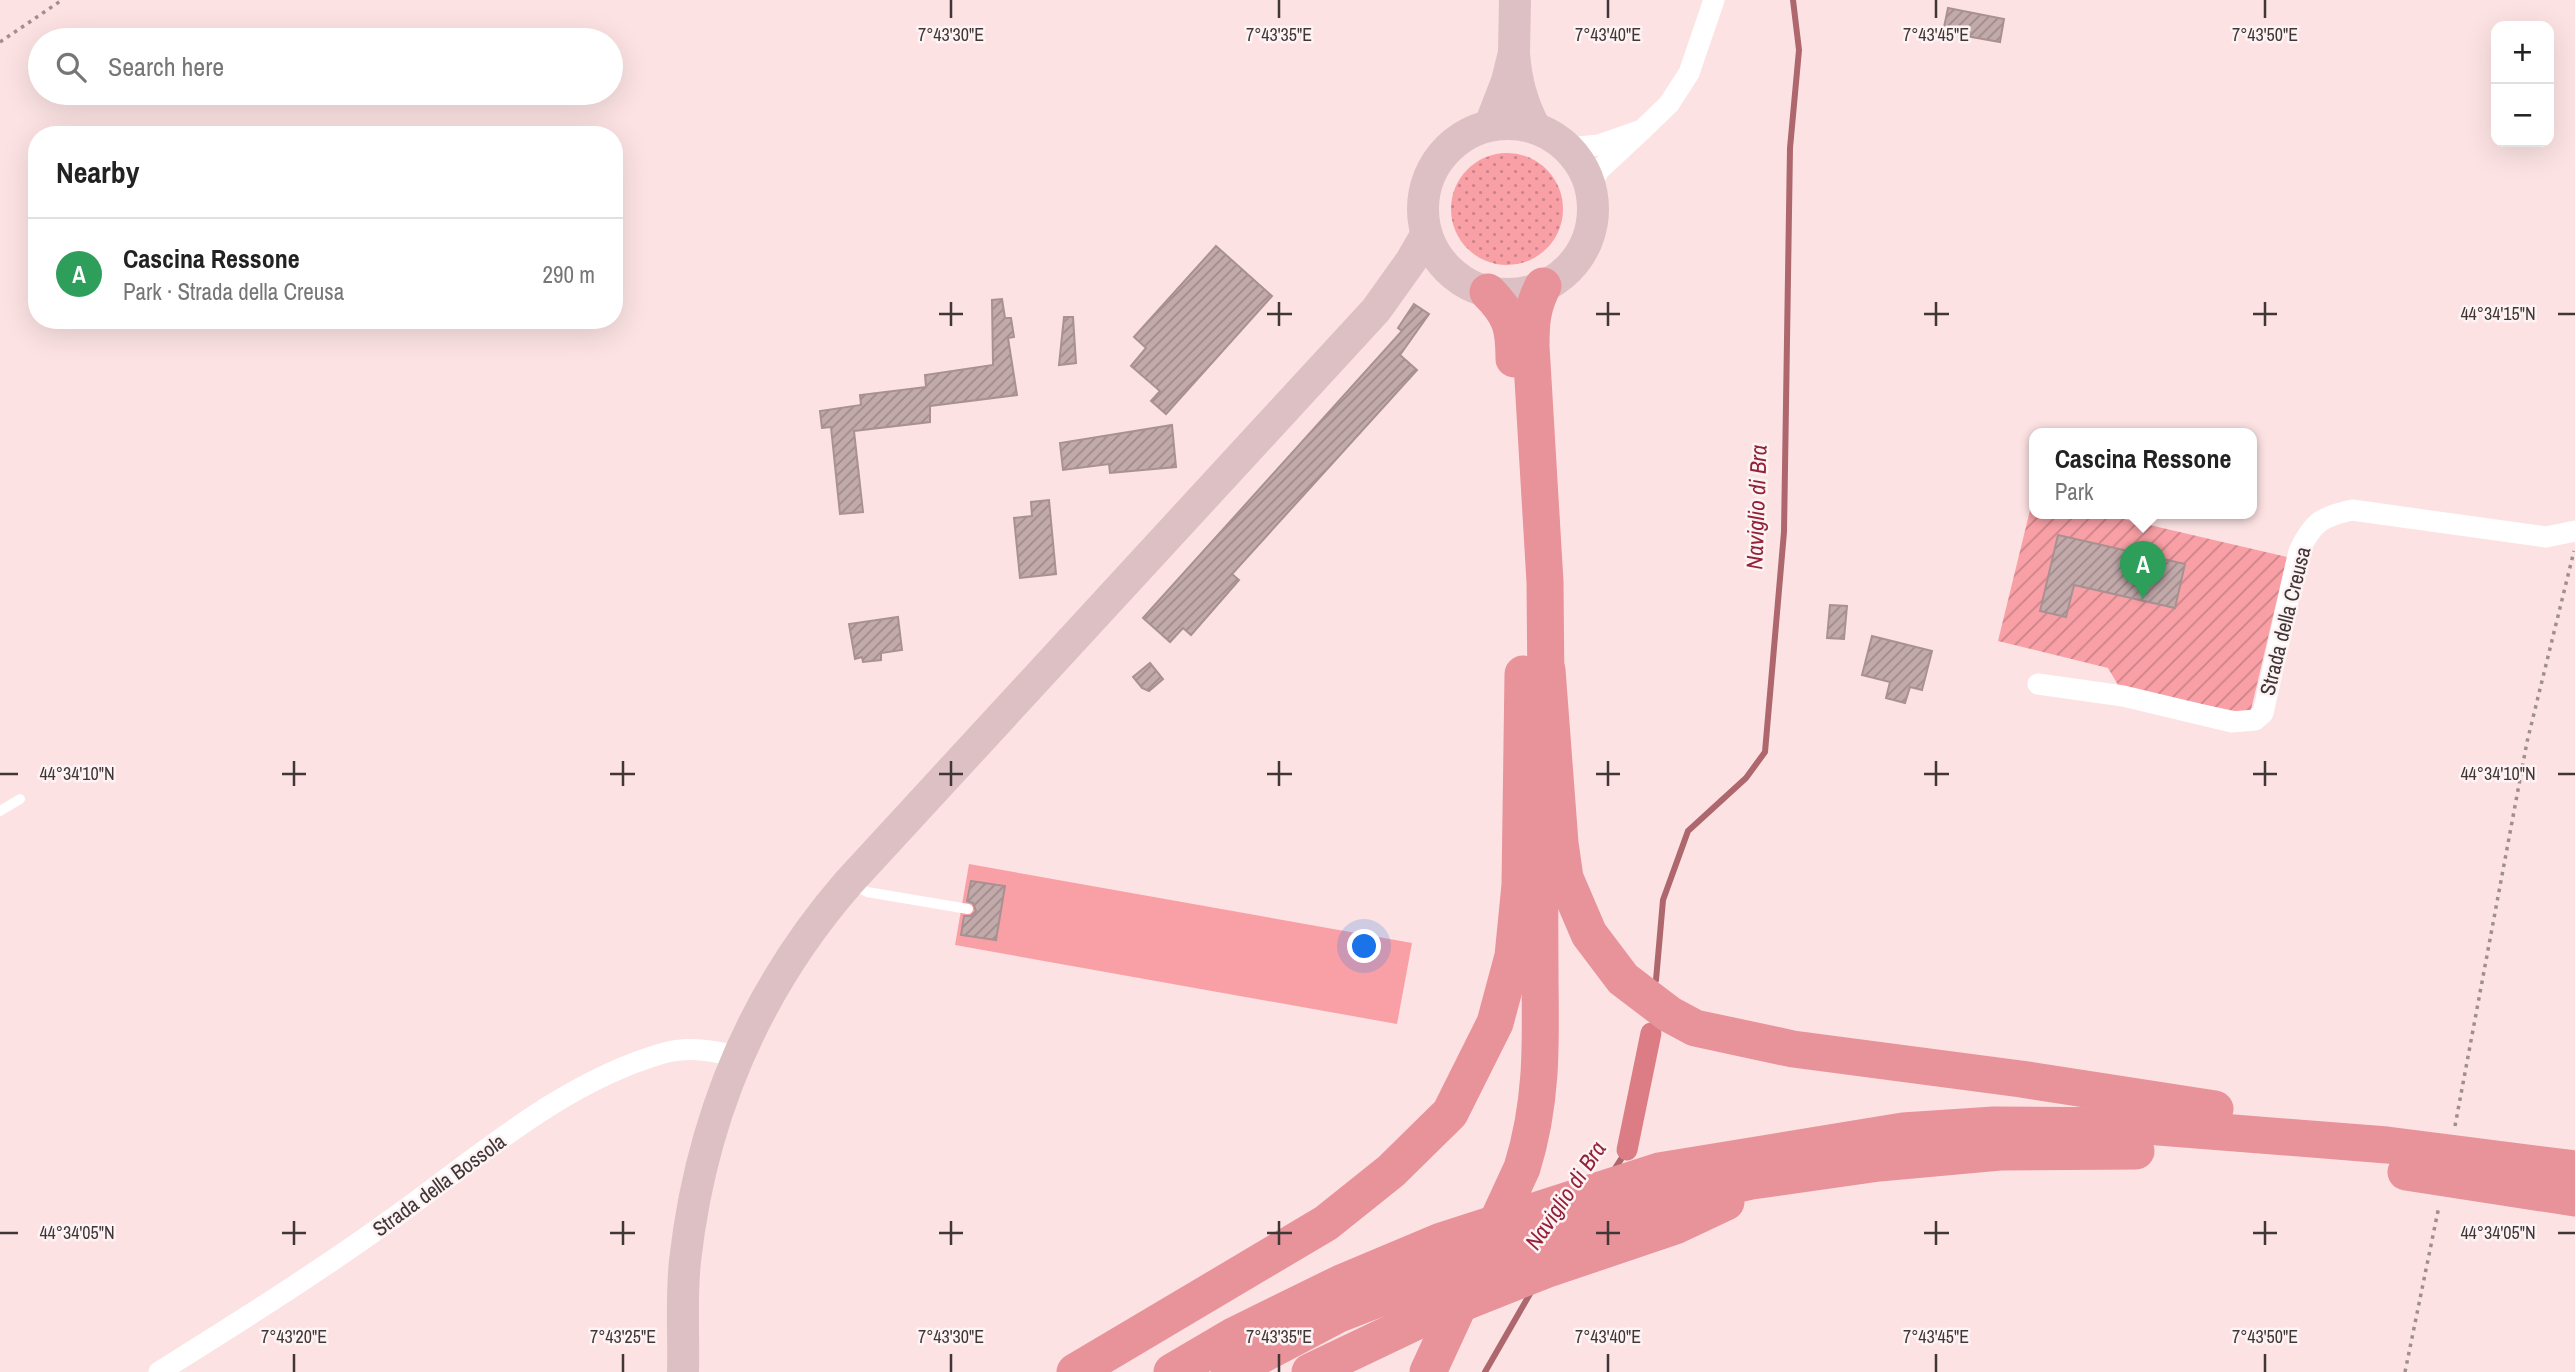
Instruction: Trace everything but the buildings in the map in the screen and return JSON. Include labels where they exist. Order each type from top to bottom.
[{"type":"highway","points":[[1075,1372],[1326,1223],[1391,1171],[1450,1113],[1495,1023],[1513,956],[1535,672],[1545,582],[1531,346],[1533,310],[1543,286]]},
{"type":"highway","points":[[1428,1372],[1522,1168],[1532,1136],[1538,1102],[1539,880],[1535,672],[1514,336],[1503,306],[1488,292]]},
{"type":"highway","points":[[1535,672],[1565,878],[1589,934],[1623,979],[1669,1014],[1695,1028],[1793,1049],[1902,1062],[2207,1108],[2387,1145]]},
{"type":"highway","points":[[1229,1372],[1339,1314],[1532,1240],[1903,1131],[1994,1125],[2146,1126],[2387,1145],[2575,1169]]},
{"type":"highway","points":[[1172,1372],[1235,1335],[1341,1283],[1441,1241],[1752,1181],[1880,1163],[2000,1152],[2155,1151],[2358,1165],[2575,1198]]},
{"type":"highway","points":[[1310,1372],[1417,1321],[1545,1270],[1667,1199]]},
{"type":"main road","points":[[1514,0],[1514,53],[1520,93],[1535,128]]},
{"type":"main road","points":[[1490,125],[1507,81],[1514,53]]},
{"type":"main road","points":[[1519,124],[1535,128],[1551,135],[1568,148],[1583,169],[1590,186],[1592,221],[1585,245],[1571,266],[1543,286],[1527,292],[1488,292],[1455,276],[1436,255],[1426,235],[1422,207],[1426,182],[1438,159],[1456,141],[1490,125],[1519,124]]},
{"type":"main road","points":[[683,1372],[685,1262],[696,1192],[711,1127],[737,1056],[800,943],[849,882],[1376,310],[1412,261],[1426,235]]},
{"type":"main road","points":[[1376,310],[1406,291],[1432,280],[1455,276]]},
{"type":"street","points":[[1590,186],[1598,170],[1669,104],[1689,73],[1714,0]]},
{"type":"street","points":[[1568,148],[1598,145],[1642,130]]},
{"type":"street","name":"Strada della Creusa","points":[[2038,684],[2123,696],[2232,722],[2255,720],[2263,713],[2299,551],[2309,530],[2325,516],[2353,510],[2546,537],[2575,531]]},
{"type":"street","name":"Strada della Bossola","points":[[159,1372],[338,1257],[510,1133],[597,1079],[667,1052],[699,1049],[737,1056]]},
{"type":"lane","points":[[0,811],[20,799]]},
{"type":"lane","points":[[849,882],[867,892],[968,909]]},
{"type":"path","points":[[0,42],[62,0]]},
{"type":"path","points":[[2459,1104],[2527,742],[2575,546]]},
{"type":"path","points":[[2405,1372],[2435,1228]]},
{"type":"shaded area","points":[[1507,153],[1529,157],[1547,169],[1559,187],[1563,209],[1559,231],[1547,249],[1529,261],[1507,265],[1485,261],[1467,249],[1455,231],[1451,209],[1455,187],[1467,169],[1485,157]]},
{"type":"shaded area","points":[[2029,514],[2029,519],[2124,519],[2287,557],[2250,714],[2129,689],[2118,685],[2108,668],[1998,641]]},
{"type":"shaded area","points":[[969,864],[1412,943],[1397,1024],[955,945]]},
{"type":"waterway","name":"Naviglio di Bra","points":[[1656,980],[1663,900],[1688,831],[1746,778],[1765,752],[1784,532],[1790,148],[1799,50],[1793,0]]},
{"type":"waterway","name":"Naviglio di Bra","points":[[1627,1150],[1651,1033]]},
{"type":"waterway","name":"Naviglio di Bra","points":[[1614,1170],[1627,1150]]},
{"type":"waterway","name":"Naviglio di Bra","points":[[1485,1372],[1531,1292]]},
{"type":"place","name":"Cascina Ressone","points":[[2143,599]]}]
